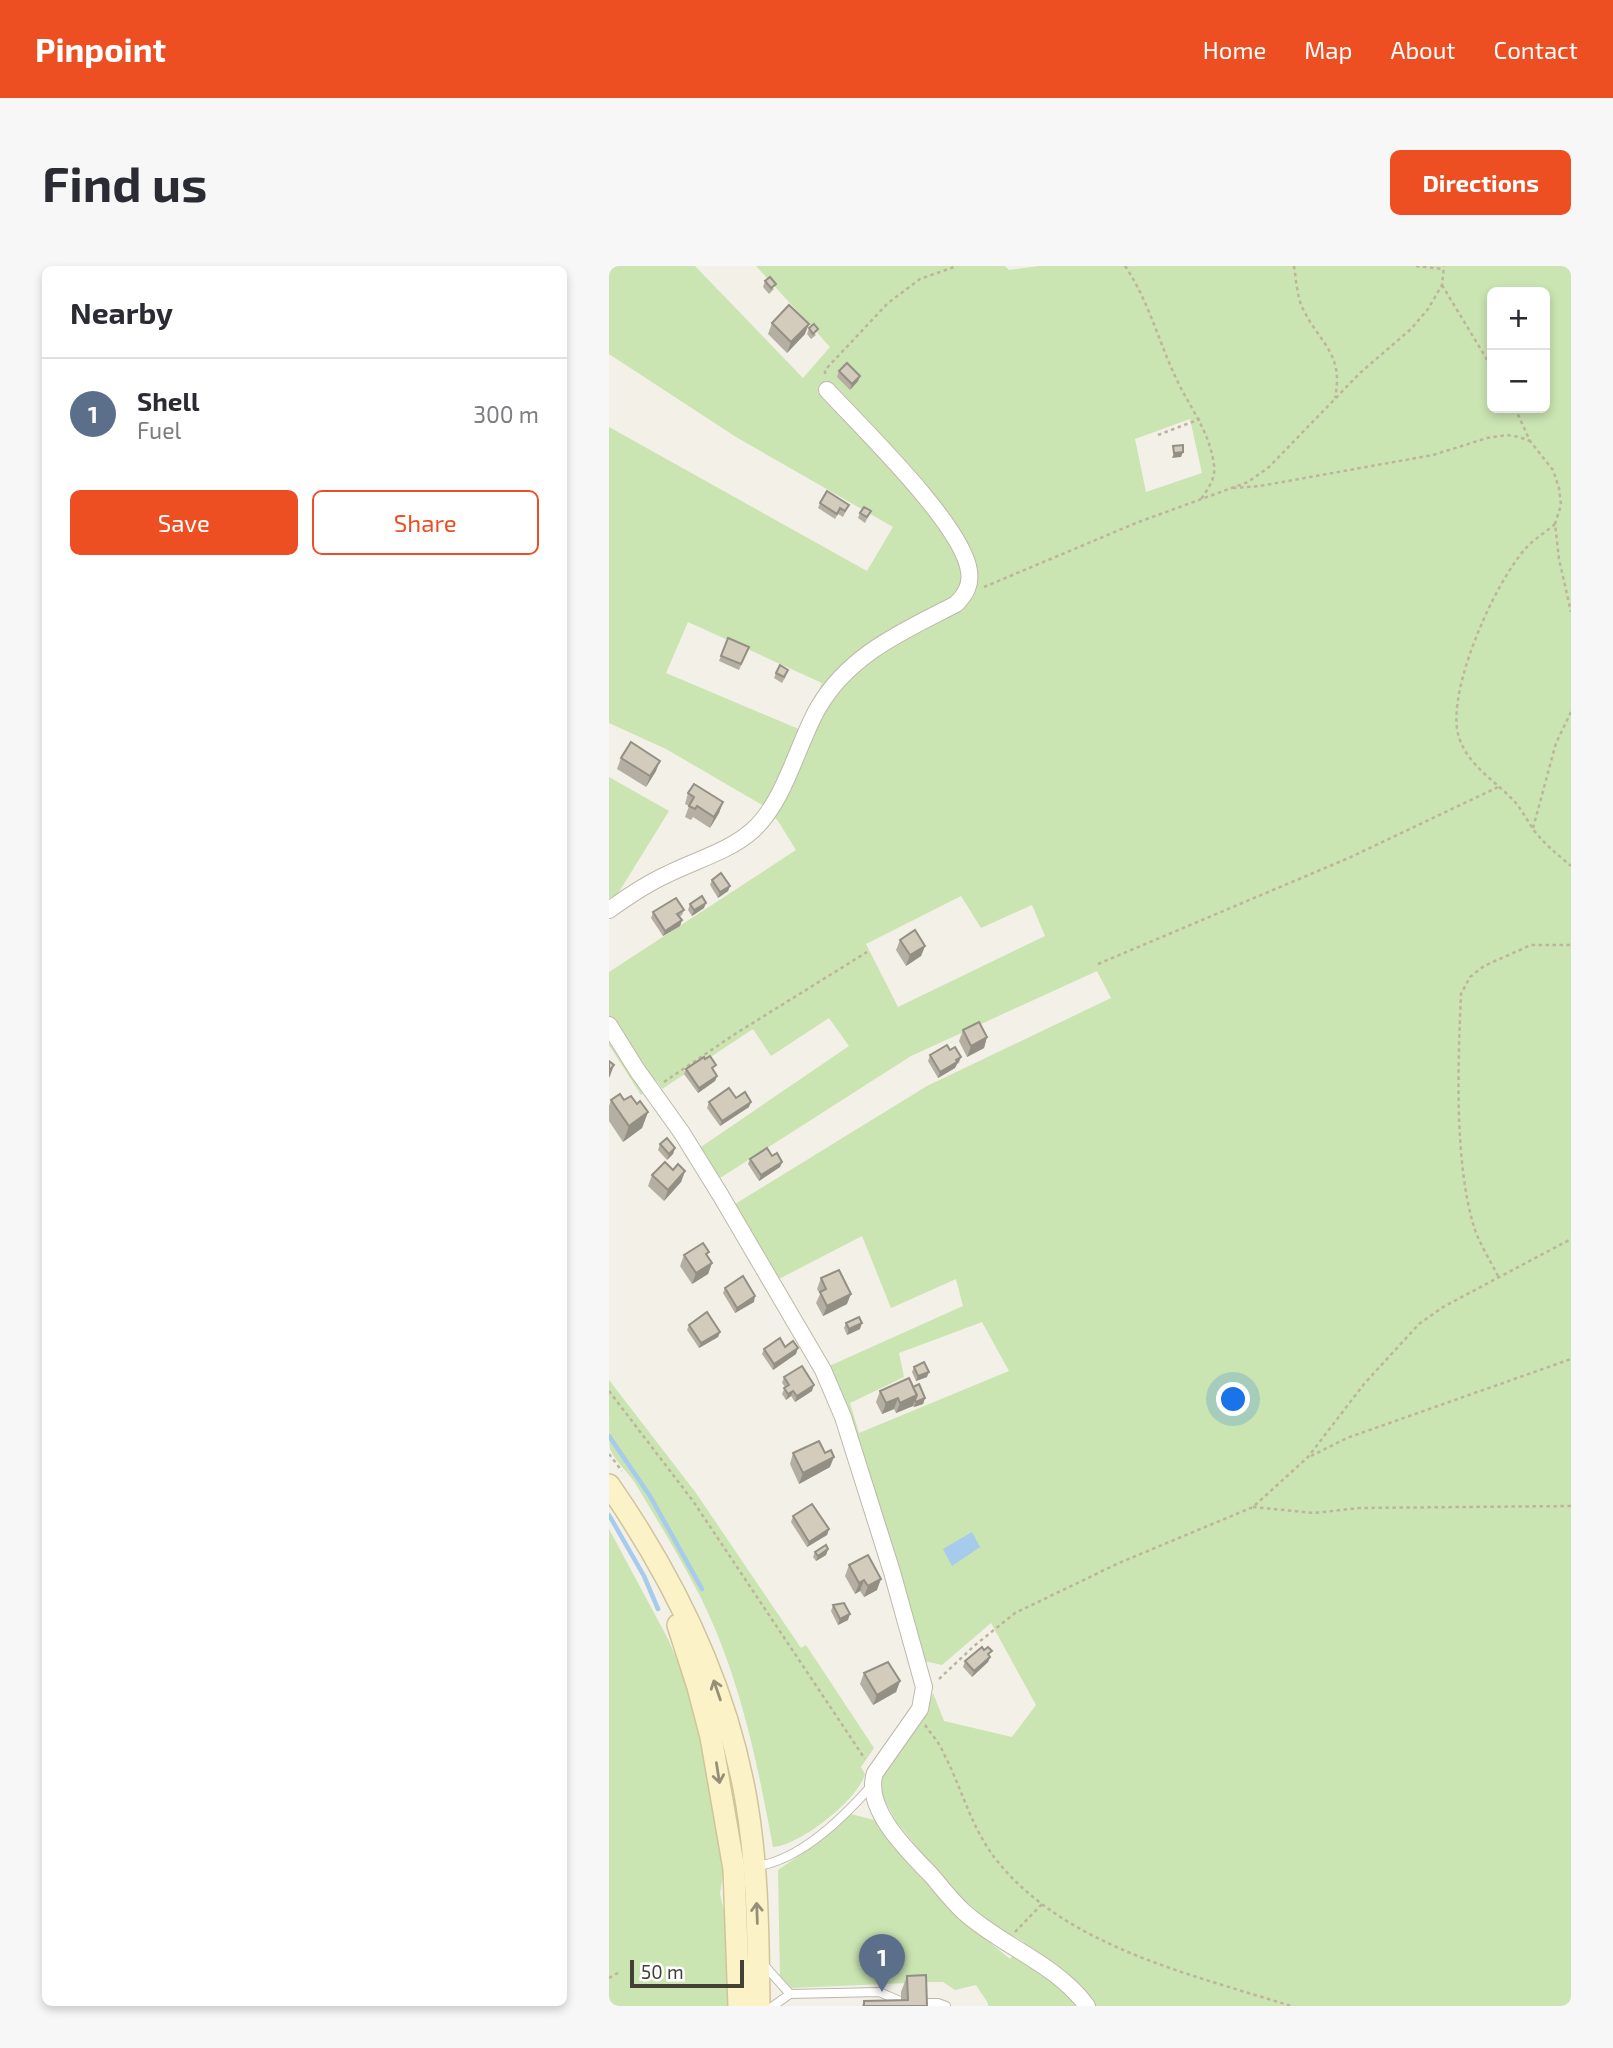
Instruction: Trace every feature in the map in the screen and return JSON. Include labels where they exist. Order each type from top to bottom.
[{"type":"main road","points":[[609,1485],[686,1612],[723,1707],[746,1799],[754,1867],[759,2006]]},
{"type":"main road","points":[[658,1567],[698,1687],[717,1763],[734,1869],[739,2006]]},
{"type":"street","points":[[609,910],[665,875],[733,844],[754,829],[769,810],[818,708],[838,679],[869,652],[956,604],[966,595],[969,568],[964,555],[930,502],[827,390]]},
{"type":"street","points":[[609,1025],[721,1196],[809,1344],[835,1394],[857,1458],[923,1680],[924,1694],[917,1714],[874,1779],[877,1804],[900,1842],[964,1912],[1038,1961],[1063,1981],[1087,2006]]},
{"type":"lane","points":[[754,1867],[771,1864],[790,1855],[847,1813],[874,1779]]},
{"type":"lane","points":[[758,1958],[790,1994]]},
{"type":"lane","points":[[773,2006],[790,1994],[879,1993],[900,2004],[938,2003],[946,2006]]},
{"type":"lane","points":[[810,1995],[811,2006]]},
{"type":"path","points":[[827,390],[825,370],[888,303],[920,279],[957,266]]},
{"type":"path","points":[[1125,266],[1150,311],[1181,389],[1200,419],[1210,444],[1215,468],[1211,484],[1201,499]]},
{"type":"path","points":[[1294,266],[1301,306],[1336,363],[1339,379],[1334,399]]},
{"type":"path","points":[[966,595],[1078,546],[1248,482],[1269,467],[1360,373],[1411,329],[1428,309],[1442,285],[1444,268],[1416,266]]},
{"type":"path","points":[[1442,285],[1487,360]]},
{"type":"path","points":[[1517,413],[1530,441],[1553,470],[1559,488],[1562,505],[1555,524],[1559,559],[1571,612]]},
{"type":"path","points":[[1158,435],[1200,419]]},
{"type":"path","points":[[1230,489],[1260,486],[1433,454],[1487,438],[1507,435],[1530,441]]},
{"type":"path","points":[[1555,524],[1526,548],[1474,637],[1461,681],[1456,713],[1458,734],[1466,754],[1517,805],[1547,846],[1571,866]]},
{"type":"path","points":[[1533,828],[1556,743],[1571,712]]},
{"type":"path","points":[[1098,964],[1351,856],[1498,787]]},
{"type":"path","points":[[1498,1277],[1475,1228],[1464,1177],[1461,994],[1469,976],[1531,945],[1571,945]]},
{"type":"path","points":[[653,1090],[735,1034],[867,952]]},
{"type":"path","points":[[924,1694],[974,1646],[1015,1613],[1119,1563],[1253,1507],[1308,1457],[1364,1384],[1419,1324],[1443,1307],[1571,1239]]},
{"type":"path","points":[[1308,1457],[1347,1438],[1571,1359]]},
{"type":"path","points":[[609,1391],[700,1511],[874,1779]]},
{"type":"path","points":[[1253,1507],[1314,1513],[1359,1508],[1571,1506]]},
{"type":"path","points":[[917,1714],[943,1749],[978,1832],[997,1861],[1042,1904],[1085,1933],[1174,1969],[1291,2006]]},
{"type":"path","points":[[1006,1942],[1042,1904]]},
{"type":"path","points":[[609,1978],[621,1971]]},
{"type":"green space","points":[[609,266],[695,266],[803,378],[830,347],[756,266],[1005,266],[1009,270],[1040,266],[1571,266],[1571,2006],[988,2006],[976,1985],[955,1990],[943,1982],[791,1988],[780,1977],[778,1870],[816,1844],[851,1814],[874,1820],[888,1831],[927,1883],[959,1917],[1010,1959],[1024,1942],[996,1927],[951,1889],[896,1821],[879,1790],[881,1774],[925,1711],[933,1693],[944,1721],[1012,1737],[1036,1705],[991,1623],[942,1665],[924,1661],[827,1367],[963,1306],[956,1279],[891,1308],[862,1236],[775,1281],[732,1206],[927,1086],[1111,998],[1097,971],[911,1056],[717,1180],[698,1149],[849,1046],[829,1018],[771,1056],[753,1029],[662,1089],[657,1081],[641,1095],[609,1045],[609,972],[796,850],[778,821],[764,806],[666,749],[609,723],[609,427],[867,571],[893,527],[736,437],[609,354]],"holes":[[[1190,419],[1202,473],[1146,492],[1135,439]],[[688,622],[822,683],[801,730],[666,673]],[[961,896],[981,928],[1032,905],[1045,936],[898,1007],[866,944]],[[982,1322],[1009,1371],[859,1433],[850,1403],[904,1377],[899,1353]]]},
{"type":"green space","points":[[609,777],[669,811],[617,895],[609,898]]},
{"type":"green space","points":[[609,1380],[696,1493],[801,1648],[806,1645],[874,1748],[861,1767],[865,1774],[860,1785],[840,1808],[812,1830],[784,1845],[773,1847],[746,1720],[715,1628],[669,1540],[635,1483],[610,1449]]},
{"type":"green space","points":[[609,1529],[668,1639],[693,1697],[704,1744],[724,1868],[720,1894],[725,1915],[728,2006],[609,2006]]},
{"type":"water","points":[[972,1532],[980,1547],[952,1566],[943,1549]]},
{"type":"building","points":[[770,277],[776,284],[771,288],[765,281]]},
{"type":"building","points":[[789,305],[809,324],[791,342],[772,323]]},
{"type":"building","points":[[814,324],[818,329],[813,334],[809,328]]},
{"type":"building","points":[[847,363],[860,376],[852,384],[839,371]]},
{"type":"building","points":[[1183,445],[1183,452],[1174,453],[1173,446]]},
{"type":"building","points":[[827,491],[849,505],[845,511],[840,508],[837,514],[820,503]]},
{"type":"building","points":[[864,507],[871,511],[867,517],[860,513]]},
{"type":"building","points":[[728,638],[749,647],[741,664],[721,656]]},
{"type":"building","points":[[780,665],[788,670],[784,677],[776,673]]},
{"type":"building","points":[[631,742],[660,761],[650,776],[621,758]]},
{"type":"building","points":[[694,784],[723,802],[714,817],[697,806],[695,809],[689,806],[694,797],[688,793]]},
{"type":"building","points":[[721,873],[730,886],[720,892],[712,880]]},
{"type":"building","points":[[702,896],[706,903],[694,910],[690,904]]},
{"type":"building","points":[[676,898],[684,910],[677,914],[682,920],[665,931],[653,912]]},
{"type":"building","points":[[915,930],[925,946],[910,955],[900,940]]},
{"type":"building","points":[[979,1022],[987,1037],[971,1046],[963,1030]]},
{"type":"building","points":[[947,1045],[950,1050],[955,1047],[961,1057],[940,1072],[930,1055]]},
{"type":"building","points":[[710,1056],[716,1065],[712,1068],[717,1076],[699,1088],[686,1069]]},
{"type":"building","points":[[729,1088],[736,1098],[745,1092],[751,1102],[722,1121],[709,1102]]},
{"type":"building","points":[[620,1094],[624,1100],[631,1096],[637,1104],[640,1101],[648,1112],[629,1126],[611,1100]]},
{"type":"building","points":[[667,1138],[675,1148],[669,1154],[660,1144]]},
{"type":"building","points":[[767,1148],[772,1156],[777,1153],[782,1162],[761,1175],[750,1159]]},
{"type":"building","points":[[665,1162],[673,1170],[678,1164],[685,1171],[668,1190],[652,1175]]},
{"type":"building","points":[[703,1243],[712,1263],[696,1273],[684,1255]]},
{"type":"building","points":[[839,1270],[851,1294],[827,1306],[820,1292],[826,1289],[821,1278]]},
{"type":"building","points":[[743,1276],[755,1296],[737,1308],[725,1288]]},
{"type":"building","points":[[707,1312],[720,1332],[701,1343],[689,1325]]},
{"type":"building","points":[[859,1317],[862,1323],[849,1329],[846,1323]]},
{"type":"building","points":[[780,1338],[785,1347],[793,1341],[798,1348],[774,1364],[764,1349]]},
{"type":"building","points":[[924,1362],[929,1372],[918,1376],[914,1367]]},
{"type":"building","points":[[802,1366],[814,1385],[797,1396],[793,1391],[788,1394],[784,1388],[789,1385],[784,1377]]},
{"type":"building","points":[[909,1378],[917,1395],[900,1403],[898,1398],[886,1403],[880,1391]]},
{"type":"building","points":[[919,1384],[925,1398],[916,1402],[917,1395],[913,1387]]},
{"type":"building","points":[[819,1441],[825,1453],[831,1450],[834,1457],[803,1473],[793,1453]]},
{"type":"building","points":[[812,1504],[829,1529],[809,1542],[793,1516]]},
{"type":"building","points":[[826,1545],[828,1549],[818,1556],[815,1552]]},
{"type":"building","points":[[868,1555],[881,1579],[868,1586],[864,1580],[859,1583],[849,1565]]},
{"type":"building","points":[[844,1603],[850,1614],[840,1619],[833,1605]]},
{"type":"building","points":[[982,1647],[984,1650],[988,1647],[992,1651],[988,1654],[990,1657],[974,1671],[965,1661]]},
{"type":"building","points":[[888,1662],[900,1681],[877,1695],[864,1673]]},
{"type":"building","points":[[926,1975],[927,2006],[864,2006],[864,2001],[908,2000],[907,1976]]},
{"type":"waterway","points":[[609,1436],[650,1496],[702,1589]]},
{"type":"waterway","points":[[609,1515],[644,1576],[658,1609]]},
{"type":"place","name":"Shell","points":[[882,1992]]}]
